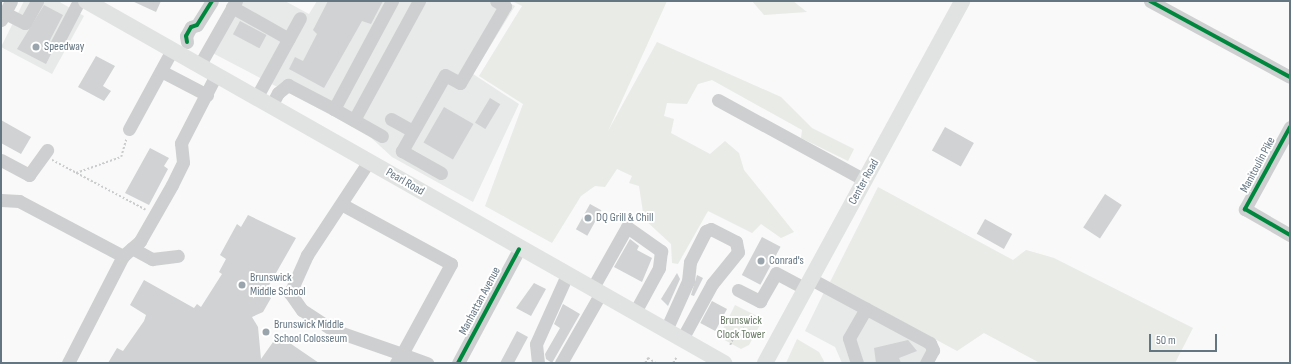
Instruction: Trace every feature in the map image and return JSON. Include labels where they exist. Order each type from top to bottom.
[{"type":"main road","name":"Pearl Road","points":[[86,1],[179,49],[199,66],[369,161],[519,249],[635,312],[724,363]]},
{"type":"main road","name":"Center Road","points":[[765,363],[962,1]]},
{"type":"street","points":[[11,1],[3,16],[25,23],[37,1]]},
{"type":"street","points":[[57,43],[79,1]]},
{"type":"street","points":[[334,109],[392,1]]},
{"type":"street","points":[[354,120],[419,1]]},
{"type":"street","points":[[441,173],[402,151],[445,75],[460,83],[505,6],[496,1]]},
{"type":"street","points":[[1150,1],[1290,76]]},
{"type":"street","points":[[130,129],[161,71],[179,49],[192,41],[197,24],[210,2]]},
{"type":"street","points":[[199,66],[233,7],[288,41]]},
{"type":"street","points":[[256,98],[300,18]]},
{"type":"street","points":[[161,71],[207,95]]},
{"type":"street","points":[[68,363],[127,252],[156,216],[183,162],[182,143],[216,75]]},
{"type":"street","points":[[271,106],[278,93],[288,86],[334,109],[382,136]]},
{"type":"street","points":[[718,100],[865,180]]},
{"type":"street","points":[[391,119],[413,131]]},
{"type":"street","name":"Manitoulin Pike","points":[[1290,127],[1245,210],[1290,234]]},
{"type":"street","points":[[1,160],[29,175],[45,153]]},
{"type":"street","points":[[369,161],[343,205],[299,270],[291,287],[291,300],[349,338],[399,358],[427,363]]},
{"type":"street","points":[[1,200],[19,202],[127,252],[152,259],[178,256]]},
{"type":"street","points":[[343,205],[451,264],[399,358]]},
{"type":"street","points":[[561,363],[627,227],[661,251],[659,268],[635,312]]},
{"type":"street","points":[[666,330],[688,282],[690,262],[706,231],[711,229],[736,242],[738,252],[712,284],[682,339]]},
{"type":"street","name":"Manhattan Avenue","points":[[458,363],[519,249]]},
{"type":"street","points":[[738,290],[760,301],[776,273],[808,284],[866,308],[930,343],[933,350],[926,363]]},
{"type":"street","points":[[538,363],[538,338],[567,275]]},
{"type":"street","points":[[857,363],[849,338],[866,308]]},
{"type":"path","points":[[76,173],[121,157],[130,129]]},
{"type":"path","points":[[45,153],[76,173],[156,216]]},
{"type":"path","points":[[730,345],[736,332],[742,330],[757,332]]},
{"type":"path","points":[[644,363],[648,358],[656,363]]},
{"type":"path","points":[[673,363],[676,358]]},
{"type":"path","points":[[611,363],[616,363]]},
{"type":"shaded area","points":[[24,1],[58,1],[84,16],[52,74],[1,47]]},
{"type":"shaded area","points":[[231,1],[285,1],[309,14],[317,1],[505,1],[515,6],[473,74],[519,104],[473,202],[392,157],[367,134],[203,48]]},
{"type":"shaded area","points":[[828,284],[934,341],[938,351],[931,363],[842,363],[835,347],[805,331]]},
{"type":"green space","points":[[512,1],[667,1],[608,131],[657,42],[781,97],[812,128],[854,149],[848,161],[801,138],[802,130],[712,80],[698,84],[687,104],[667,103],[664,116],[674,119],[671,133],[710,154],[725,141],[739,153],[744,170],[794,232],[781,238],[761,224],[752,233],[708,211],[678,264],[672,263],[671,244],[644,219],[639,186],[629,183],[632,176],[617,169],[605,187],[595,186],[581,196],[552,243],[485,206],[523,104],[479,76],[522,6]]},
{"type":"green space","points":[[752,1],[793,1],[807,12],[764,15]]},
{"type":"green space","points":[[878,187],[1013,260],[1026,250],[1054,258],[1193,328],[1175,363],[1040,363],[984,333],[957,351],[830,282]]},
{"type":"green space","name":"Brunswick Clock Tower","points":[[735,305],[763,319],[749,345],[741,349],[719,337]]},
{"type":"green space","points":[[797,339],[819,352],[825,363],[786,363]]},
{"type":"building","points":[[132,1],[161,1],[156,12]]},
{"type":"building","points":[[328,1],[383,1],[371,24],[362,21],[324,88],[289,69],[295,57],[303,61],[317,34],[313,30]]},
{"type":"building","points":[[44,5],[63,15],[50,40],[49,48],[53,50],[46,64],[17,49]]},
{"type":"building","points":[[240,21],[266,35],[259,48],[233,34]]},
{"type":"building","points":[[96,56],[115,66],[103,86],[111,91],[104,101],[78,87]]},
{"type":"building","points":[[490,98],[500,104],[485,129],[475,123]]},
{"type":"building","points":[[444,107],[473,124],[453,160],[424,143]]},
{"type":"building","points":[[1,120],[31,137],[21,154],[1,143]]},
{"type":"building","points":[[945,127],[974,143],[961,167],[932,151]]},
{"type":"building","points":[[150,148],[169,158],[164,166],[168,169],[149,205],[125,193]]},
{"type":"building","points":[[1105,194],[1122,205],[1100,238],[1083,228]]},
{"type":"building","name":"DQ Grill & Chill","points":[[590,204],[601,210],[587,236],[576,229]]},
{"type":"building","name":"Brunswick Middle School","points":[[248,215],[296,238],[264,294],[271,298],[263,312],[252,317],[258,327],[261,359],[278,335],[319,363],[108,363],[117,348],[123,351],[144,321],[146,315],[130,305],[144,280],[194,308],[197,304],[201,307],[222,274],[219,272],[226,259],[220,255],[237,224],[241,227]]},
{"type":"building","points":[[985,219],[1012,234],[1004,249],[977,234]]},
{"type":"building","name":"Conrad's","points":[[762,237],[781,247],[760,285],[742,275]]},
{"type":"building","points":[[630,239],[639,246],[637,250],[652,258],[642,282],[614,267]]},
{"type":"building","points":[[677,273],[680,279],[668,306],[661,299]]},
{"type":"building","points":[[697,275],[703,278],[694,296],[691,295]]},
{"type":"building","points":[[534,283],[546,289],[531,316],[516,308]]},
{"type":"building","points":[[712,301],[727,309],[715,331],[700,323]]},
{"type":"building","points":[[563,304],[580,314],[552,363],[546,359],[545,354],[560,328],[554,324]]},
{"type":"building","points":[[517,331],[528,337],[514,363],[500,363]]},
{"type":"building","points":[[908,340],[917,351],[899,358],[901,363],[876,363],[874,348]]},
{"type":"cycle path","points":[[187,42],[186,36],[191,27],[197,25],[212,1]]},
{"type":"cycle path","points":[[1150,1],[1290,77]]},
{"type":"cycle path","points":[[1290,127],[1245,209],[1290,235]]},
{"type":"cycle path","points":[[458,363],[519,249]]},
{"type":"place","name":"Speedway","points":[[36,47]]},
{"type":"place","name":"DQ Grill & Chill","points":[[588,218]]},
{"type":"place","name":"Conrad's","points":[[761,261]]},
{"type":"place","name":"Brunswick Middle School","points":[[242,285]]},
{"type":"place","name":"Brunswick Middle School Colosseum","points":[[266,332]]}]
